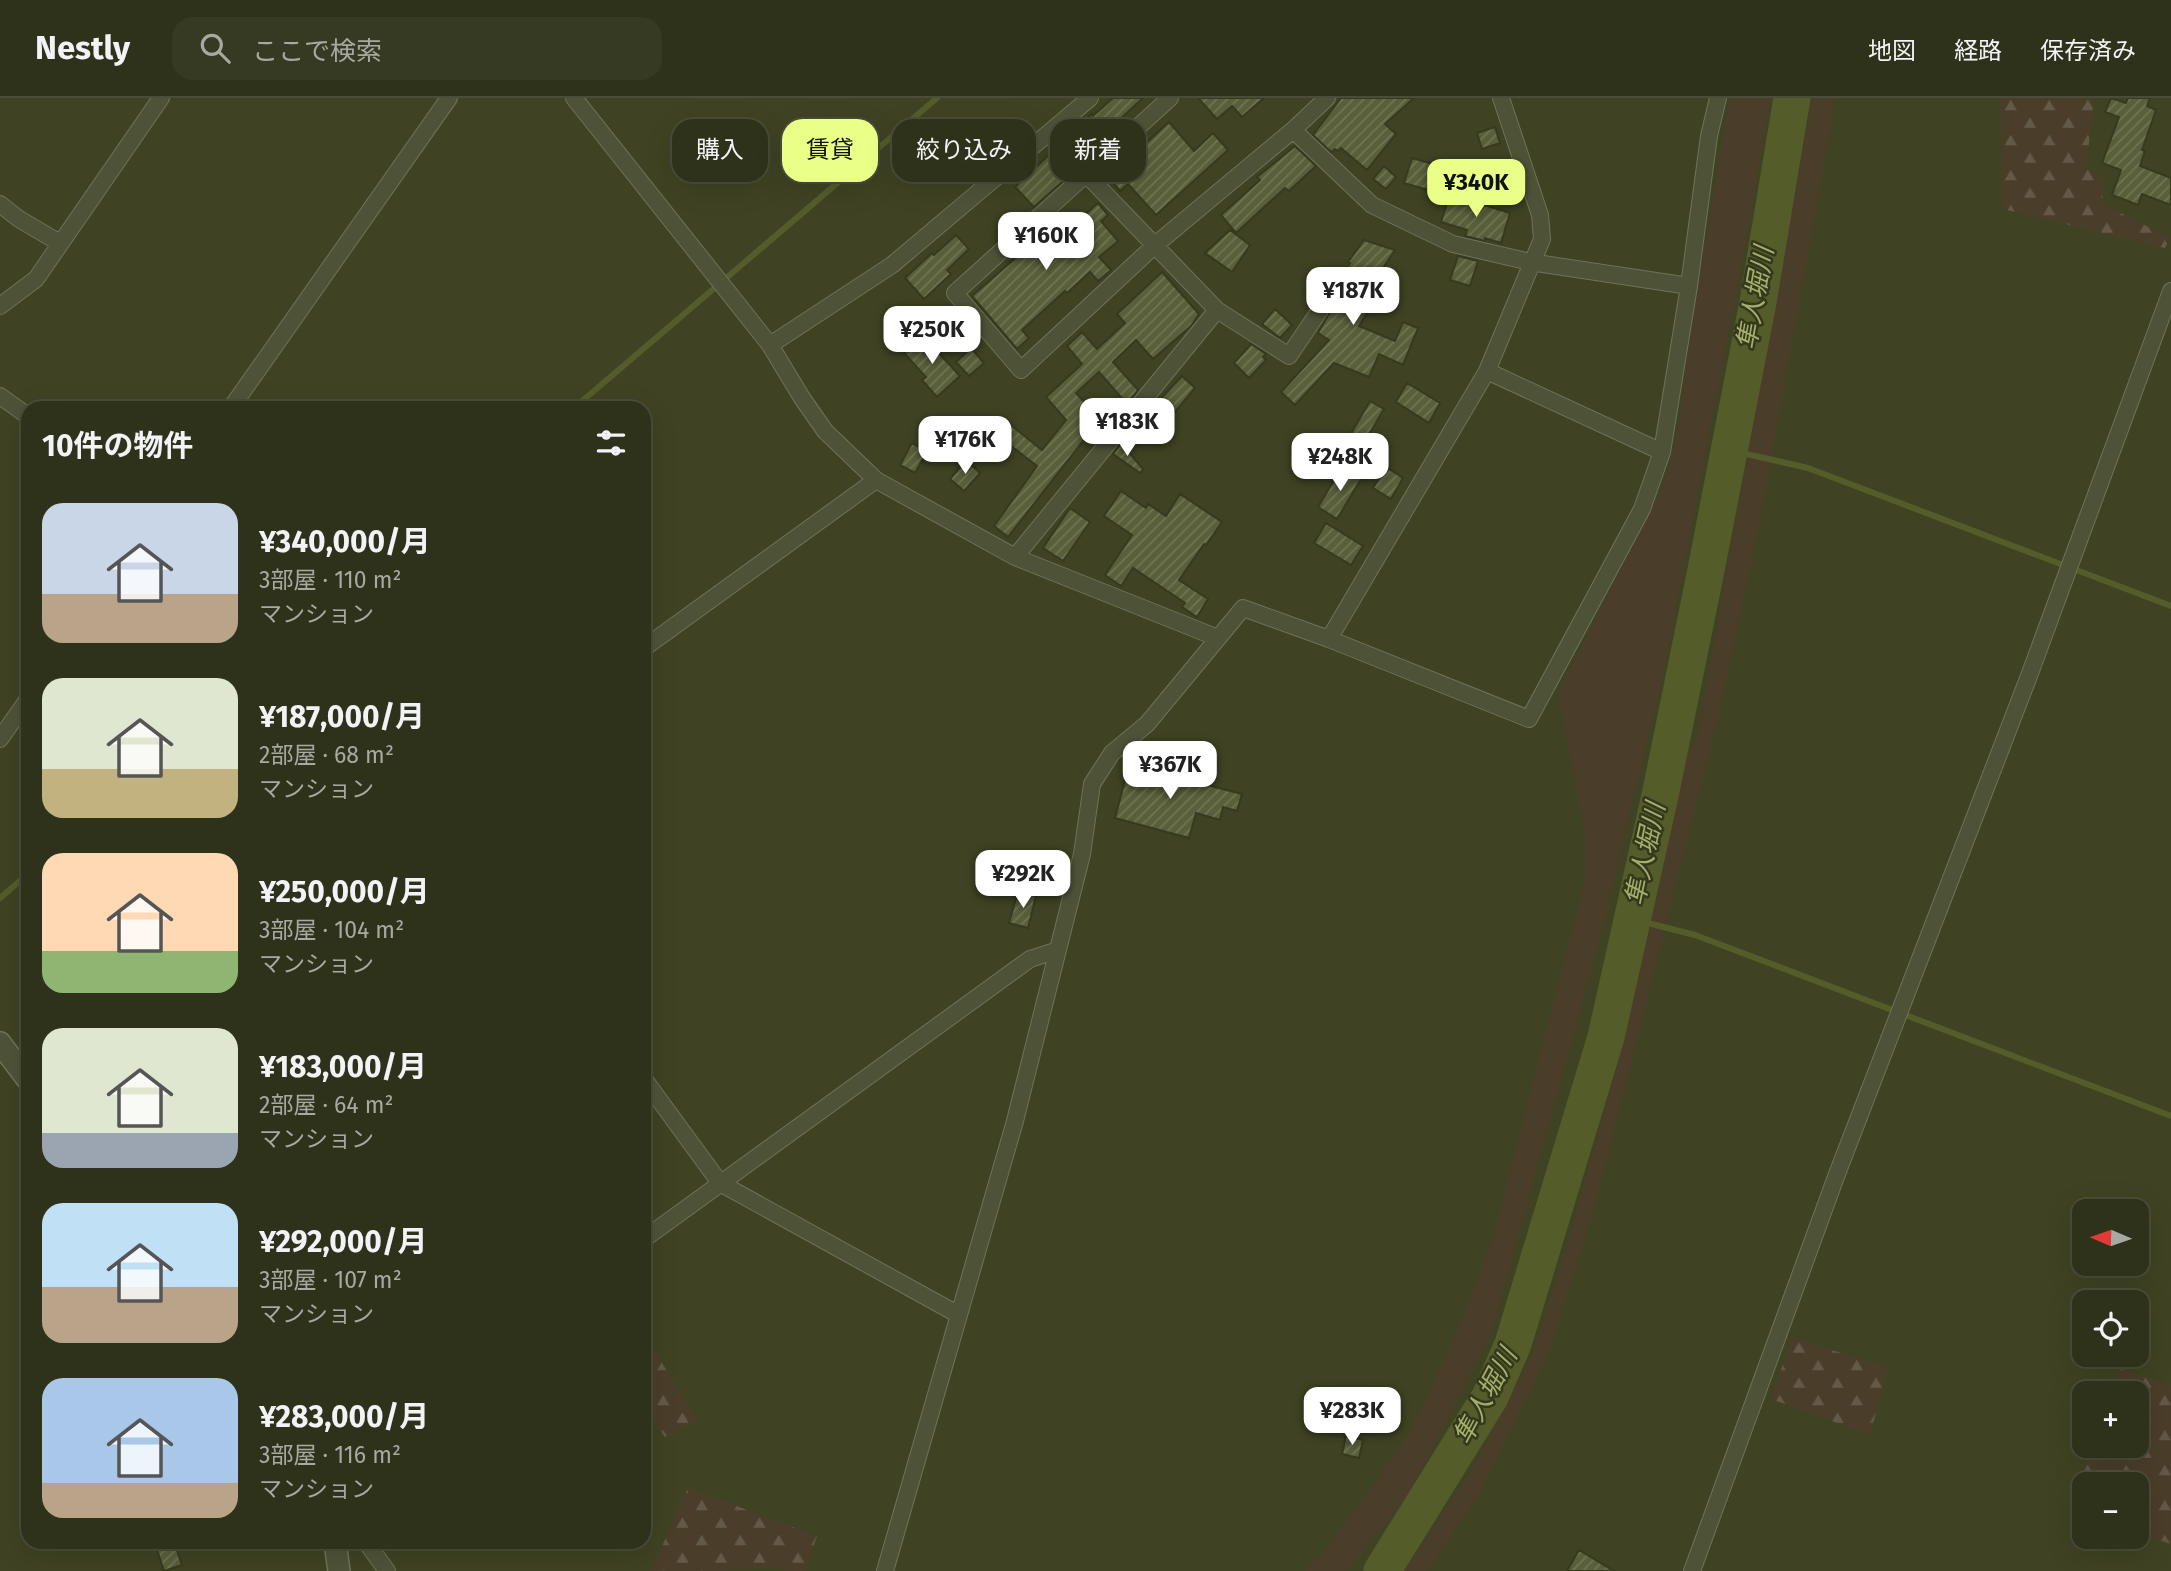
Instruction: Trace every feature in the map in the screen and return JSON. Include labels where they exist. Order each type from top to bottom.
[{"type":"street","points":[[0,306],[36,279],[161,98]]},
{"type":"street","points":[[236,401],[449,98]]},
{"type":"street","points":[[574,98],[771,345],[825,431],[876,480],[1015,557],[1218,638]]},
{"type":"street","points":[[771,345],[892,265],[1090,98]]},
{"type":"street","points":[[1146,119],[1170,98]]},
{"type":"street","points":[[1075,182],[955,293],[1021,370],[1154,246],[1293,130],[1327,98]]},
{"type":"street","points":[[1329,639],[1487,371],[1530,262],[1542,239],[1540,215],[1501,98]]},
{"type":"street","points":[[885,1571],[1014,1121],[1082,854],[1091,783],[1112,753],[1147,724],[1243,608],[1329,639],[1529,719],[1642,509],[1662,452],[1689,286],[1709,136],[1718,98]]},
{"type":"street","points":[[1293,130],[1372,205],[1453,244],[1530,262],[1689,286]]},
{"type":"street","points":[[1094,182],[1217,310],[1289,356],[1320,310]]},
{"type":"street","points":[[0,204],[19,219],[60,243]]},
{"type":"street","points":[[1692,1571],[1837,1174],[2034,663],[2171,291]]},
{"type":"street","points":[[1015,557],[1217,310]]},
{"type":"street","points":[[1487,371],[1662,452]]},
{"type":"street","points":[[0,396],[21,411]]},
{"type":"street","points":[[651,643],[876,480]]},
{"type":"street","points":[[0,739],[21,709]]},
{"type":"street","points":[[651,1233],[1030,959],[1058,950]]},
{"type":"street","points":[[0,1045],[21,1071]]},
{"type":"street","points":[[651,1089],[720,1183],[959,1315]]},
{"type":"street","points":[[336,1549],[339,1571]]},
{"type":"street","points":[[371,1549],[387,1571]]},
{"type":"green space","points":[[1730,98],[1770,98],[1749,225],[1664,671],[1597,950],[1492,1331],[1409,1494],[1346,1571],[1305,1571],[1332,1541],[1409,1435],[1458,1330],[1493,1239],[1586,876],[1586,837],[1558,693],[1665,482],[1679,425],[1694,309]]},
{"type":"green space","points":[[1812,98],[1836,98],[1760,520],[1721,707],[1595,1206],[1548,1356],[1478,1496],[1427,1571],[1404,1571],[1474,1467],[1532,1355],[1563,1261],[1623,1045],[1664,865],[1666,830],[1686,761],[1698,734]]},
{"type":"green space","points":[[2000,98],[2094,98],[2086,169],[2101,176],[2103,204],[2170,238],[2165,248],[2003,209]]},
{"type":"green space","points":[[1792,1338],[1888,1367],[1870,1435],[1771,1399]]},
{"type":"green space","points":[[651,1345],[697,1421],[665,1437],[651,1418]]},
{"type":"green space","points":[[2121,1369],[2171,1386],[2171,1544],[2149,1536],[2149,1472],[2081,1472],[2086,1458],[2149,1458],[2149,1381],[2116,1381]]},
{"type":"green space","points":[[688,1488],[817,1536],[805,1571],[771,1567],[721,1571],[651,1571]]},
{"type":"building","points":[[1113,98],[1143,98],[1120,119],[1087,119],[1092,114],[1093,116]]},
{"type":"building","points":[[1198,98],[1264,98],[1242,117],[1232,106],[1217,119]]},
{"type":"building","points":[[1341,98],[1414,98],[1385,124],[1396,134],[1367,170],[1341,148],[1331,152],[1313,135]]},
{"type":"building","points":[[2111,98],[2126,103],[2128,98],[2150,98],[2147,106],[2156,110],[2142,150],[2145,151],[2140,166],[2171,178],[2171,205],[2142,194],[2138,205],[2112,195],[2121,170],[2102,163],[2119,117],[2105,112]]},
{"type":"building","points":[[1169,122],[1194,151],[1213,133],[1228,150],[1156,215],[1128,184],[1120,191],[1112,182],[1146,182],[1146,143]]},
{"type":"building","points":[[1495,127],[1500,143],[1482,149],[1477,133]]},
{"type":"building","points":[[1295,146],[1316,166],[1289,191],[1285,188],[1236,233],[1221,215],[1260,180],[1257,177]]},
{"type":"building","points":[[1050,154],[1050,182],[1062,182],[1034,207],[1015,187],[1020,182],[1036,182],[1036,167]]},
{"type":"building","points":[[1412,158],[1436,165],[1428,190],[1404,183]]},
{"type":"building","points":[[1384,166],[1396,177],[1386,189],[1373,179]]},
{"type":"building","points":[[1450,194],[1510,213],[1501,243],[1465,236],[1467,230],[1441,222]]},
{"type":"building","points":[[1098,203],[1108,215],[1101,221],[1118,241],[1099,257],[1111,270],[1098,281],[1090,272],[1067,293],[1065,291],[1022,330],[1029,338],[1017,349],[972,296],[1051,227],[1048,223],[1060,212],[1072,226]]},
{"type":"building","points":[[1230,230],[1250,245],[1232,272],[1205,253]]},
{"type":"building","points":[[956,235],[969,249],[947,270],[951,274],[924,299],[905,278]]},
{"type":"building","points":[[1364,240],[1395,250],[1362,300],[1371,306],[1359,326],[1395,341],[1403,322],[1418,328],[1403,365],[1379,354],[1369,377],[1334,363],[1295,405],[1281,392],[1329,340],[1318,333],[1352,273],[1346,269],[1350,263],[1348,262]]},
{"type":"building","points":[[1458,256],[1478,261],[1470,286],[1450,280]]},
{"type":"building","points":[[1162,272],[1199,314],[1191,326],[1153,359],[1136,340],[1113,362],[1138,390],[1127,404],[1099,372],[1076,393],[1108,427],[1097,440],[1090,432],[1008,537],[994,526],[1037,466],[997,435],[1007,422],[1042,450],[1066,420],[1046,397],[1082,364],[1067,346],[1082,332],[1097,349],[1125,323],[1117,314]]},
{"type":"building","points":[[1275,309],[1292,325],[1280,338],[1262,324]]},
{"type":"building","points":[[922,335],[960,376],[937,397],[922,380],[926,377],[904,353]]},
{"type":"building","points":[[1251,344],[1266,354],[1263,357],[1266,360],[1249,378],[1234,363]]},
{"type":"building","points":[[971,348],[984,363],[969,376],[956,362]]},
{"type":"building","points":[[1182,376],[1195,388],[1165,424],[1150,410]]},
{"type":"building","points":[[1407,383],[1440,403],[1429,423],[1396,402]]},
{"type":"building","points":[[1370,401],[1384,409],[1364,443],[1350,435]]},
{"type":"building","points":[[912,443],[927,452],[915,473],[900,465]]},
{"type":"building","points":[[1121,443],[1143,469],[1140,473],[1113,454]]},
{"type":"building","points":[[966,460],[980,473],[964,491],[950,479]]},
{"type":"building","points":[[1342,467],[1361,479],[1337,519],[1318,507]]},
{"type":"building","points":[[1386,467],[1403,478],[1391,499],[1373,488]]},
{"type":"building","points":[[1121,491],[1146,508],[1148,504],[1166,516],[1180,494],[1222,522],[1179,580],[1208,599],[1197,617],[1182,607],[1185,603],[1133,568],[1121,586],[1105,575],[1132,535],[1104,516]]},
{"type":"building","points":[[1070,508],[1090,522],[1063,561],[1043,548]]},
{"type":"building","points":[[1326,523],[1363,546],[1351,565],[1314,543]]},
{"type":"building","points":[[1129,765],[1242,794],[1237,811],[1223,807],[1220,820],[1196,813],[1189,838],[1115,818]]},
{"type":"building","points":[[1018,891],[1036,896],[1028,928],[1009,923]]},
{"type":"building","points":[[1346,1436],[1363,1440],[1359,1458],[1342,1454]]},
{"type":"building","points":[[177,1549],[182,1565],[164,1571],[157,1550]]},
{"type":"building","points":[[1579,1550],[1614,1571],[1567,1571]]},
{"type":"waterway","points":[[582,401],[937,98]]},
{"type":"waterway","name":"隼人堀川","points":[[1382,1571],[1490,1397],[1513,1344],[1606,1037],[1661,791],[1706,570],[1758,302],[1792,98]]},
{"type":"waterway","points":[[1729,450],[1808,468],[2171,606]]},
{"type":"waterway","points":[[0,898],[21,880]]},
{"type":"waterway","points":[[1632,919],[1695,935],[2171,1116]]}]
